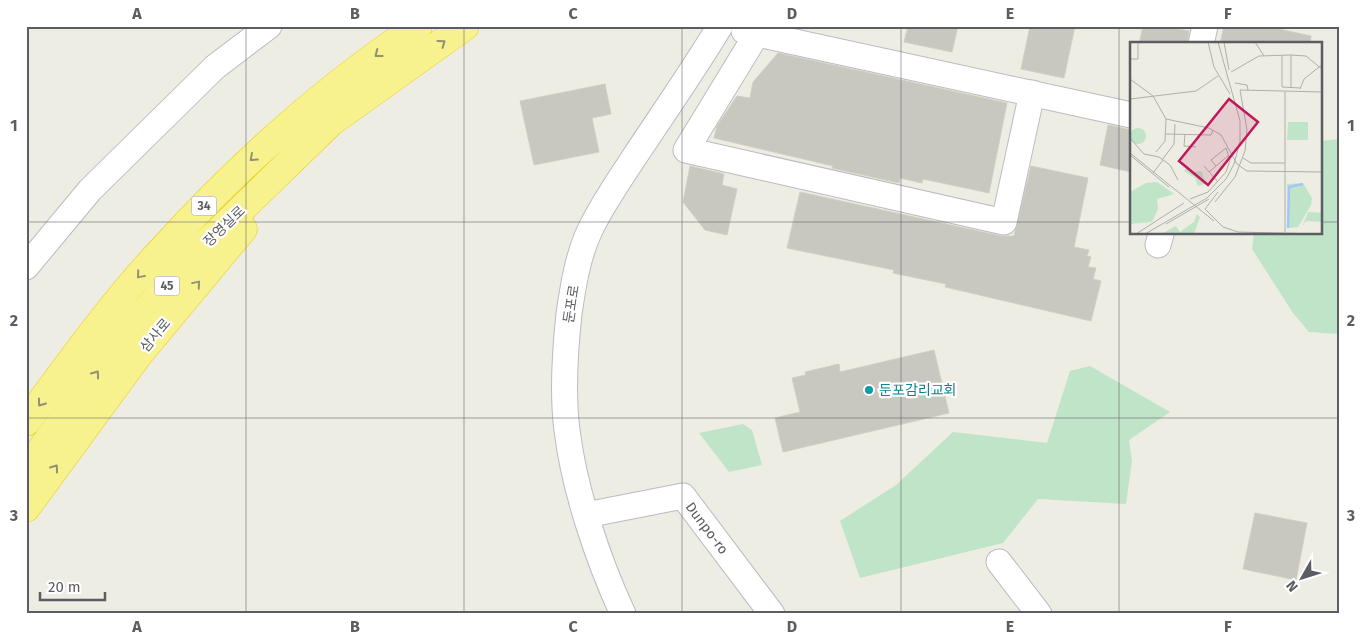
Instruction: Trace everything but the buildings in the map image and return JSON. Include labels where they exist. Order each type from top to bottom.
[{"type":"highway","name":"장영실로","points":[[26,422],[92,333],[161,250],[227,182],[313,104],[418,26]]},
{"type":"highway","name":"장영실로","points":[[26,470],[116,345],[187,262],[331,122],[465,26]]},
{"type":"highway","name":"삼사로","points":[[26,508],[139,354],[331,122]]},
{"type":"street","points":[[26,268],[90,190],[215,67],[269,26]]},
{"type":"street","points":[[1201,42],[1205,26]]},
{"type":"street","points":[[720,27],[761,29],[1130,115]]},
{"type":"street","name":"둔포로","points":[[622,614],[586,515],[574,474],[567,429],[564,352],[571,299],[579,262],[590,231],[620,180],[720,27]]},
{"type":"street","points":[[761,29],[686,150],[1004,222],[1032,93]]},
{"type":"street","name":"Dunpo-ro","points":[[586,515],[683,496],[772,614]]},
{"type":"street","points":[[999,562],[1039,614]]},
{"type":"green space","points":[[1339,139],[1339,334],[1309,332],[1293,313],[1252,249],[1254,235],[1322,235],[1322,141]]},
{"type":"green space","points":[[1090,366],[1170,412],[1129,440],[1132,461],[1126,504],[1038,499],[1003,543],[860,578],[840,521],[896,485],[953,432],[1047,443],[1070,371]]},
{"type":"green space","points":[[743,424],[752,430],[762,465],[729,472],[699,433]]},
{"type":"place","name":"둔포감리교회","points":[[869,390]]}]
